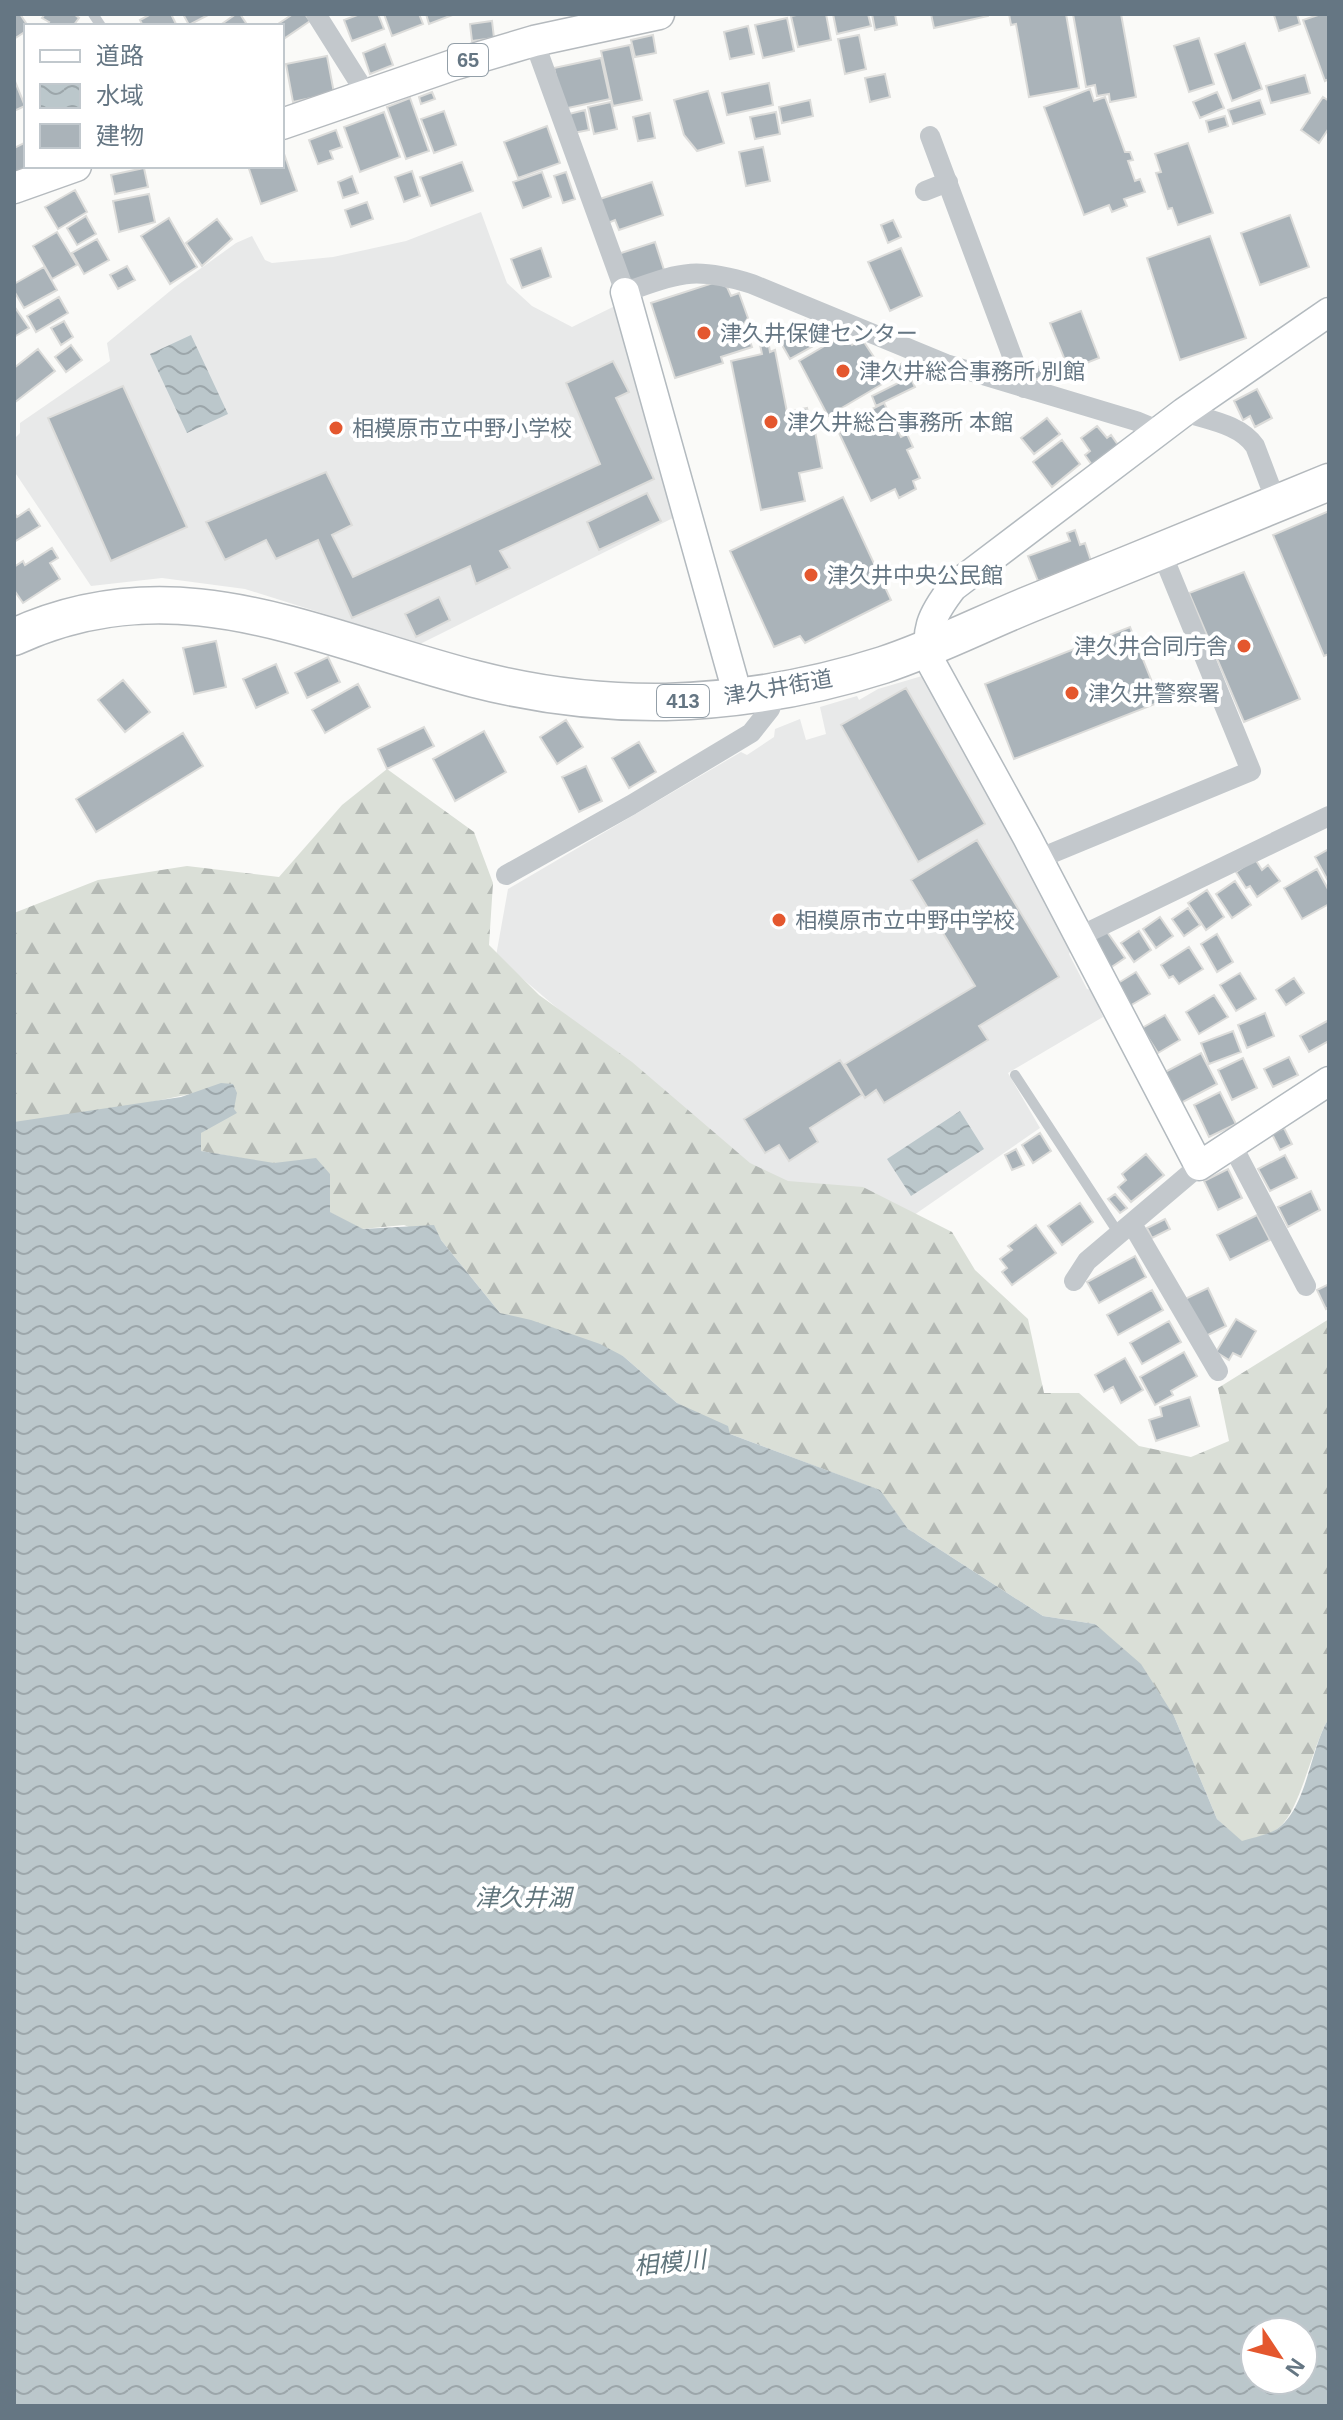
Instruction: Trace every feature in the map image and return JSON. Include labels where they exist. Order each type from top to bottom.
[{"type":"highway","name":"津久井街道","points":[[14,637],[57,620],[92,611],[134,605],[177,604],[256,615],[476,679],[529,691],[640,702],[738,696],[884,664],[1329,482]]},
{"type":"main road","name":"65","points":[[284,123],[453,65],[597,20],[659,14]]},
{"type":"main road","points":[[14,188],[70,168]]},
{"type":"street","points":[[316,14],[367,95]]},
{"type":"street","points":[[534,41],[625,292],[738,696]]},
{"type":"street","points":[[930,136],[1024,388]]},
{"type":"street","points":[[925,191],[948,182]]},
{"type":"street","points":[[984,278],[1004,271]]},
{"type":"street","points":[[625,292],[682,272],[716,274],[752,284],[946,364],[1160,431]]},
{"type":"street","points":[[1199,1166],[933,666],[927,648],[928,627],[953,587],[1184,412],[1329,312]]},
{"type":"street","points":[[1184,412],[1241,431],[1250,438],[1277,504]]},
{"type":"street","points":[[1038,859],[1251,771],[1161,551]]},
{"type":"street","points":[[506,875],[751,733],[770,709],[778,689]]},
{"type":"street","points":[[1078,937],[1329,816]]},
{"type":"street","points":[[1074,1281],[1087,1261],[1199,1166],[1329,1081]]},
{"type":"street","points":[[1232,1145],[1306,1286]]},
{"type":"street","points":[[1126,1229],[1218,1371]]},
{"type":"lane","points":[[1015,1075],[1126,1229]]},
{"type":"shaded area","name":"相模原市立中野小学校","points":[[481,212],[507,283],[532,306],[572,327],[617,305],[639,371],[673,518],[420,644],[245,589],[162,578],[91,586],[14,471],[14,439],[20,433],[20,423],[110,361],[107,343],[175,287],[236,243],[252,236],[265,260],[272,263],[333,257],[406,241]]},
{"type":"shaded area","name":"相模原市立中野中学校","points":[[922,676],[1008,828],[1103,1017],[1008,1073],[1040,1128],[901,1224],[762,1195],[733,1158],[496,956],[508,889],[741,752],[747,755],[774,737],[775,729],[800,719],[806,740],[826,734],[820,707],[857,696],[859,700],[878,689]]},
{"type":"green space","points":[[387,769],[474,832],[493,883],[489,945],[539,995],[632,1062],[750,1163],[788,1181],[863,1187],[952,1232],[975,1270],[1028,1319],[1044,1393],[1079,1393],[1139,1446],[1191,1457],[1229,1441],[1218,1388],[1329,1319],[1329,1718],[1292,1809],[1277,1829],[1242,1842],[1217,1819],[1174,1716],[1095,1624],[1043,1616],[908,1529],[879,1490],[730,1434],[677,1403],[623,1356],[500,1313],[441,1240],[404,1225],[362,1229],[329,1212],[330,1174],[201,1151],[201,1133],[224,1087],[74,1118],[14,1123],[14,913],[98,880],[187,866],[279,877],[342,805]]},
{"type":"water","points":[[191,335],[228,414],[187,433],[150,354]]},
{"type":"water","name":"津久井湖","points":[[221,1083],[233,1084],[237,1093],[234,1109],[237,1113],[201,1133],[201,1151],[274,1163],[316,1158],[330,1174],[330,1212],[363,1229],[434,1225],[441,1240],[500,1313],[531,1320],[600,1344],[623,1356],[677,1403],[728,1426],[730,1434],[880,1490],[908,1529],[1043,1616],[1095,1624],[1141,1664],[1174,1716],[1217,1819],[1242,1841],[1273,1831],[1287,1820],[1302,1793],[1329,1718],[1329,2406],[14,2406],[14,1122],[181,1097]]},
{"type":"water","points":[[960,1111],[984,1149],[911,1196],[887,1159]]},
{"type":"building","points":[[14,14],[20,14],[27,24],[24,24],[24,32],[14,39]]},
{"type":"building","points":[[45,14],[74,14],[79,18],[74,24],[48,24],[49,22],[42,18]]},
{"type":"building","points":[[151,14],[171,14],[176,24],[142,24],[140,20]]},
{"type":"building","points":[[183,14],[210,14],[191,24]]},
{"type":"building","points":[[240,14],[247,24],[222,24]]},
{"type":"building","points":[[293,14],[305,14],[310,21],[284,39],[284,24],[278,24]]},
{"type":"building","points":[[360,14],[378,14],[384,29],[352,41],[344,20]]},
{"type":"building","points":[[384,14],[419,14],[423,24],[392,36]]},
{"type":"building","points":[[426,14],[455,14],[429,24]]},
{"type":"building","points":[[826,14],[831,40],[798,47],[791,16]]},
{"type":"building","points":[[833,14],[868,14],[871,26],[837,34]]},
{"type":"building","points":[[872,14],[895,14],[897,25],[875,30]]},
{"type":"building","points":[[931,14],[988,14],[988,16],[934,28]]},
{"type":"building","points":[[1009,14],[1066,14],[1079,88],[1029,97],[1016,24],[1011,25]]},
{"type":"building","points":[[1073,14],[1121,14],[1136,97],[1110,102],[1109,94],[1097,96],[1095,85],[1086,87]]},
{"type":"building","points":[[1297,14],[1300,24],[1279,31],[1274,15]]},
{"type":"building","points":[[1329,14],[1329,79],[1325,81],[1303,20]]},
{"type":"building","points":[[787,18],[794,51],[763,58],[755,25]]},
{"type":"building","points":[[492,21],[494,38],[472,41],[470,24]]},
{"type":"building","points":[[748,26],[754,54],[730,59],[724,32]]},
{"type":"building","points":[[653,35],[656,53],[635,57],[631,40]]},
{"type":"building","points":[[859,35],[866,69],[845,74],[838,39]]},
{"type":"building","points":[[1199,38],[1214,84],[1189,92],[1174,46]]},
{"type":"building","points":[[1245,43],[1262,89],[1232,101],[1215,54]]},
{"type":"building","points":[[385,44],[393,65],[370,74],[363,53]]},
{"type":"building","points":[[630,45],[642,100],[613,106],[601,51]]},
{"type":"building","points":[[327,56],[334,93],[293,102],[286,64]]},
{"type":"building","points":[[601,58],[610,99],[563,109],[554,68]]},
{"type":"building","points":[[885,74],[890,97],[870,102],[865,78]]},
{"type":"building","points":[[1305,75],[1310,93],[1271,103],[1266,86]]},
{"type":"building","points":[[14,79],[24,106],[14,111]]},
{"type":"building","points":[[769,83],[773,105],[727,115],[722,93]]},
{"type":"building","points":[[1090,89],[1094,101],[1105,97],[1125,152],[1130,152],[1133,160],[1128,161],[1135,181],[1140,179],[1145,192],[1124,199],[1127,206],[1112,212],[1109,205],[1084,215],[1044,107]]},
{"type":"building","points":[[708,91],[724,143],[697,151],[684,135],[674,100]]},
{"type":"building","points":[[432,92],[435,99],[421,104],[419,97]]},
{"type":"building","points":[[1217,92],[1224,108],[1200,118],[1193,102]]},
{"type":"building","points":[[1323,97],[1329,101],[1329,128],[1319,143],[1301,130]]},
{"type":"building","points":[[410,98],[429,151],[406,159],[387,107]]},
{"type":"building","points":[[810,100],[813,116],[782,123],[779,107]]},
{"type":"building","points":[[1260,100],[1265,114],[1233,124],[1228,110]]},
{"type":"building","points":[[611,102],[617,129],[594,134],[588,107]]},
{"type":"building","points":[[585,110],[589,130],[573,133],[569,114]]},
{"type":"building","points":[[444,111],[456,145],[434,153],[421,119]]},
{"type":"building","points":[[384,112],[400,157],[360,172],[344,127]]},
{"type":"building","points":[[776,112],[780,134],[755,139],[750,117]]},
{"type":"building","points":[[650,113],[655,138],[638,141],[633,117]]},
{"type":"building","points":[[1225,116],[1228,126],[1209,132],[1206,121]]},
{"type":"building","points":[[547,126],[560,163],[518,178],[504,142]]},
{"type":"building","points":[[336,130],[342,147],[330,151],[333,159],[318,164],[309,140]]},
{"type":"building","points":[[24,143],[24,168],[27,168],[14,174],[14,148]]},
{"type":"building","points":[[1188,143],[1213,213],[1178,225],[1172,208],[1168,209],[1156,173],[1161,172],[1155,154]]},
{"type":"building","points":[[763,147],[770,181],[746,186],[739,152]]},
{"type":"building","points":[[284,154],[297,191],[261,204],[249,168],[284,168]]},
{"type":"building","points":[[462,162],[473,191],[431,206],[420,177]]},
{"type":"building","points":[[144,168],[148,187],[115,194],[111,175]]},
{"type":"building","points":[[412,171],[420,196],[404,202],[395,177]]},
{"type":"building","points":[[542,172],[551,197],[523,208],[513,182]]},
{"type":"building","points":[[566,172],[575,199],[563,203],[554,176]]},
{"type":"building","points":[[352,176],[358,193],[343,198],[338,182]]},
{"type":"building","points":[[652,182],[663,215],[619,230],[615,220],[608,223],[600,199]]},
{"type":"building","points":[[75,190],[87,212],[58,229],[45,207]]},
{"type":"building","points":[[149,194],[155,222],[119,232],[113,201]]},
{"type":"building","points":[[367,202],[373,219],[351,227],[345,210]]},
{"type":"building","points":[[1290,215],[1309,267],[1260,285],[1241,233]]},
{"type":"building","points":[[86,216],[96,234],[77,245],[67,228]]},
{"type":"building","points":[[169,218],[197,267],[170,284],[141,236]]},
{"type":"building","points":[[217,219],[232,239],[202,266],[186,243]]},
{"type":"building","points":[[893,220],[901,237],[888,243],[881,225]]},
{"type":"building","points":[[57,232],[77,265],[52,279],[33,246]]},
{"type":"building","points":[[1210,236],[1246,338],[1180,360],[1147,258]]},
{"type":"building","points":[[97,239],[109,260],[84,274],[72,253]]},
{"type":"building","points":[[655,242],[665,273],[626,286],[615,255]]},
{"type":"building","points":[[541,248],[551,277],[522,288],[511,259]]},
{"type":"building","points":[[901,248],[922,296],[890,311],[868,262]]},
{"type":"building","points":[[127,266],[135,280],[118,289],[110,275]]},
{"type":"building","points":[[44,267],[57,290],[24,308],[14,291],[14,284]]},
{"type":"building","name":"津久井保健センター","points":[[716,282],[727,287],[731,296],[739,293],[748,318],[744,324],[752,347],[721,357],[723,363],[675,378],[651,303]]},
{"type":"building","points":[[59,297],[68,313],[36,332],[27,316]]},
{"type":"building","points":[[14,306],[29,328],[14,337]]},
{"type":"building","points":[[1081,311],[1099,358],[1069,370],[1050,323]]},
{"type":"building","points":[[805,320],[819,343],[790,359],[777,336]]},
{"type":"building","points":[[64,321],[73,337],[61,345],[51,328]]},
{"type":"building","name":"津久井総合事務所 本館","points":[[767,334],[770,352],[775,350],[787,412],[807,408],[810,420],[789,425],[790,431],[814,426],[822,468],[799,473],[805,501],[761,510],[731,361],[762,354],[758,335]]},
{"type":"building","name":"津久井総合事務所 別館","points":[[845,334],[852,345],[862,339],[889,380],[828,416],[799,361]]},
{"type":"building","points":[[71,345],[82,360],[66,372],[55,357]]},
{"type":"building","points":[[38,349],[55,371],[14,403],[14,368]]},
{"type":"building","points":[[613,361],[629,392],[616,398],[654,479],[500,551],[510,568],[476,584],[470,566],[352,618],[318,540],[276,559],[266,540],[225,560],[206,522],[326,472],[352,525],[332,535],[353,577],[600,464],[566,383]]},
{"type":"building","points":[[903,363],[907,371],[891,380],[887,372]]},
{"type":"building","points":[[1046,364],[1051,374],[1029,382],[1025,372]]},
{"type":"building","points":[[910,377],[915,387],[876,406],[872,396]]},
{"type":"building","points":[[123,386],[187,527],[111,561],[48,418]]},
{"type":"building","points":[[1257,389],[1272,418],[1255,427],[1250,416],[1243,420],[1234,401]]},
{"type":"building","points":[[884,403],[901,437],[907,434],[913,447],[907,450],[920,478],[913,481],[916,489],[899,498],[895,489],[871,501],[839,433],[867,419],[864,413]]},
{"type":"building","points":[[1047,418],[1060,434],[1034,454],[1021,438]]},
{"type":"building","points":[[1097,426],[1107,438],[1111,435],[1118,445],[1092,465],[1085,455],[1090,451],[1081,438]]},
{"type":"building","points":[[1062,440],[1080,464],[1052,487],[1033,462]]},
{"type":"building","points":[[647,493],[661,521],[599,550],[587,522]]},
{"type":"building","name":"津久井中央公民館","points":[[843,497],[891,600],[805,643],[800,636],[774,647],[730,551]]},
{"type":"building","points":[[29,509],[40,526],[14,542],[14,512],[17,517]]},
{"type":"building","points":[[1329,511],[1329,654],[1324,656],[1273,535]]},
{"type":"building","points":[[1075,530],[1080,545],[1085,543],[1091,561],[1038,581],[1028,556],[1070,541],[1067,533]]},
{"type":"building","points":[[52,548],[58,558],[50,563],[60,579],[23,603],[14,590],[14,567],[23,561],[25,565]]},
{"type":"building","name":"津久井合同庁舎","points":[[1244,572],[1300,699],[1244,722],[1189,593]]},
{"type":"building","points":[[439,597],[450,620],[416,637],[405,614]]},
{"type":"building","name":"津久井警察署","points":[[1130,627],[1160,702],[1014,759],[985,684]]},
{"type":"building","points":[[216,641],[226,687],[194,694],[183,648]]},
{"type":"building","points":[[328,657],[340,682],[307,698],[295,673]]},
{"type":"building","points":[[276,664],[288,693],[256,708],[243,679]]},
{"type":"building","points":[[123,680],[150,712],[125,732],[98,700]]},
{"type":"building","points":[[358,684],[370,707],[325,733],[312,710]]},
{"type":"building","points":[[906,688],[985,824],[918,862],[841,725]]},
{"type":"building","points":[[566,720],[583,747],[557,764],[540,737]]},
{"type":"building","points":[[424,727],[434,746],[387,769],[378,749]]},
{"type":"building","points":[[484,731],[506,772],[455,801],[433,759]]},
{"type":"building","points":[[183,733],[203,766],[96,832],[76,799]]},
{"type":"building","points":[[639,742],[656,772],[629,788],[612,758]]},
{"type":"building","points":[[586,766],[602,801],[579,812],[562,777]]},
{"type":"building","points":[[977,840],[1059,977],[979,1026],[988,1040],[884,1103],[876,1090],[865,1098],[845,1064],[975,986],[911,880]]},
{"type":"building","points":[[1329,849],[1329,878],[1327,879],[1315,857]]},
{"type":"building","points":[[1255,859],[1262,870],[1268,865],[1280,881],[1257,897],[1250,886],[1246,888],[1236,872]]},
{"type":"building","points":[[1317,869],[1329,891],[1329,904],[1302,919],[1284,888]]},
{"type":"building","points":[[1235,881],[1251,905],[1232,918],[1216,894]]},
{"type":"building","points":[[1207,890],[1224,917],[1206,930],[1188,903]]},
{"type":"building","points":[[1188,908],[1200,925],[1184,936],[1172,919]]},
{"type":"building","points":[[1160,917],[1173,936],[1156,948],[1143,929]]},
{"type":"building","points":[[1105,929],[1125,958],[1104,972],[1085,943]]},
{"type":"building","points":[[1139,931],[1151,950],[1134,962],[1121,943]]},
{"type":"building","points":[[1217,934],[1233,962],[1217,972],[1201,944]]},
{"type":"building","points":[[1189,947],[1203,969],[1179,984],[1173,976],[1169,978],[1161,965]]},
{"type":"building","points":[[1136,972],[1150,994],[1128,1007],[1115,985]]},
{"type":"building","points":[[1240,973],[1256,999],[1236,1011],[1220,985]]},
{"type":"building","points":[[1294,978],[1304,993],[1286,1005],[1276,990]]},
{"type":"building","points":[[1214,995],[1228,1017],[1199,1034],[1186,1012]]},
{"type":"building","points":[[1265,1013],[1274,1036],[1247,1048],[1238,1025]]},
{"type":"building","points":[[1165,1015],[1180,1040],[1158,1053],[1142,1028]]},
{"type":"building","points":[[1329,1020],[1329,1041],[1309,1052],[1300,1036]]},
{"type":"building","points":[[1233,1031],[1241,1052],[1209,1064],[1201,1043]]},
{"type":"building","points":[[1201,1053],[1217,1084],[1181,1103],[1165,1072]]},
{"type":"building","points":[[1289,1057],[1298,1075],[1273,1087],[1264,1069]]},
{"type":"building","points":[[1243,1058],[1257,1088],[1232,1100],[1218,1070]]},
{"type":"building","points":[[840,1060],[862,1095],[810,1128],[818,1142],[789,1161],[779,1145],[765,1153],[744,1119]]},
{"type":"building","points":[[1220,1092],[1236,1124],[1209,1137],[1194,1105]]},
{"type":"building","points":[[1284,1128],[1292,1144],[1280,1150],[1272,1134]]},
{"type":"building","points":[[1040,1133],[1051,1151],[1033,1163],[1022,1145]]},
{"type":"building","points":[[1016,1149],[1024,1165],[1012,1170],[1005,1155]]},
{"type":"building","points":[[1146,1154],[1164,1175],[1131,1202],[1118,1187],[1126,1180],[1122,1174]]},
{"type":"building","points":[[1285,1155],[1297,1178],[1270,1191],[1258,1169]]},
{"type":"building","points":[[1228,1169],[1242,1198],[1218,1210],[1204,1181]]},
{"type":"building","points":[[1311,1191],[1320,1210],[1288,1227],[1278,1207]]},
{"type":"building","points":[[1115,1194],[1127,1208],[1120,1213],[1108,1199]]},
{"type":"building","points":[[1080,1203],[1093,1222],[1062,1245],[1048,1226]]},
{"type":"building","points":[[1257,1215],[1270,1240],[1230,1260],[1217,1235]]},
{"type":"building","points":[[1165,1219],[1170,1229],[1152,1238],[1147,1228]]},
{"type":"building","points":[[1036,1225],[1056,1253],[1012,1285],[1002,1272],[1007,1268],[1000,1259],[1012,1250],[1008,1246]]},
{"type":"building","points":[[1135,1256],[1146,1277],[1099,1303],[1087,1282]]},
{"type":"building","points":[[1329,1284],[1329,1307],[1326,1309],[1317,1290]]},
{"type":"building","points":[[1208,1288],[1226,1326],[1204,1337],[1185,1299]]},
{"type":"building","points":[[1152,1290],[1163,1310],[1118,1335],[1107,1315]]},
{"type":"building","points":[[1236,1319],[1256,1331],[1241,1357],[1233,1353],[1229,1360],[1216,1352]]},
{"type":"building","points":[[1169,1321],[1181,1342],[1142,1364],[1130,1343]]},
{"type":"building","points":[[1184,1352],[1197,1376],[1171,1391],[1173,1395],[1155,1405],[1140,1377]]},
{"type":"building","points":[[1125,1358],[1143,1390],[1121,1403],[1113,1387],[1104,1392],[1095,1375]]},
{"type":"building","points":[[1190,1397],[1199,1426],[1156,1441],[1149,1420],[1162,1416],[1160,1407]]},
{"type":"place","name":"津久井保健センター","points":[[704,333]]},
{"type":"place","name":"津久井総合事務所 別館","points":[[843,371]]},
{"type":"place","name":"津久井総合事務所 本館","points":[[771,422]]},
{"type":"place","name":"相模原市立中野小学校","points":[[336,428]]},
{"type":"place","name":"津久井中央公民館","points":[[811,575]]},
{"type":"place","name":"津久井合同庁舎","points":[[1244,646]]},
{"type":"place","name":"津久井警察署","points":[[1072,693]]},
{"type":"place","name":"相模原市立中野中学校","points":[[779,920]]},
{"type":"water label","name":"相模川","points":[[670,2263]]}]
